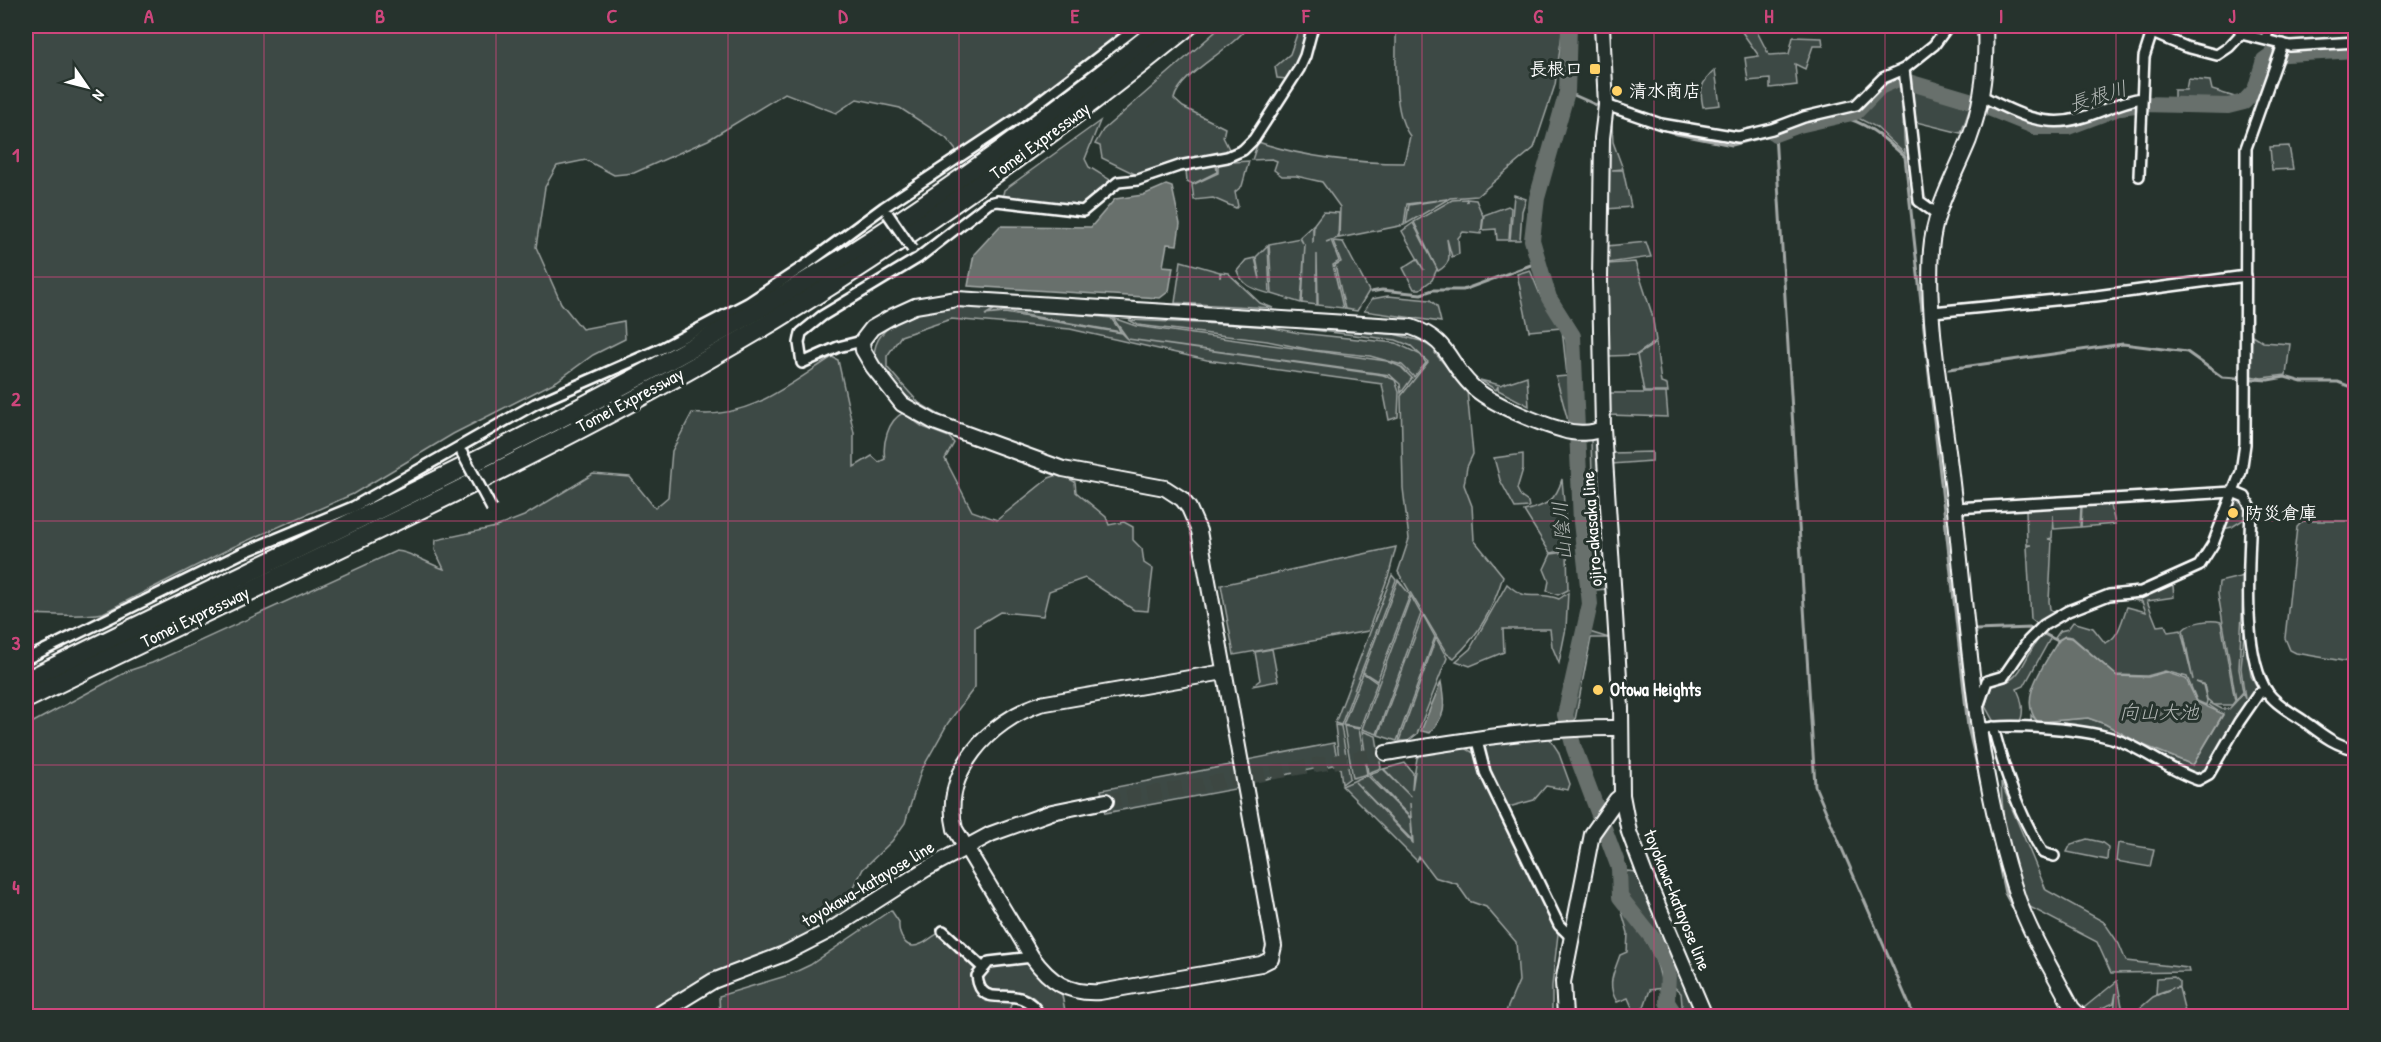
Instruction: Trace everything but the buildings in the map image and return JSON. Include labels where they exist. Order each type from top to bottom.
[{"type":"highway","name":"Tomei Expressway","points":[[26,681],[523,436],[670,360],[765,306],[941,194],[1057,109],[1163,26]]},
{"type":"highway","name":"Tomei Expressway","points":[[26,699],[531,453],[774,320],[862,265],[989,179],[1115,85],[1188,26]]},
{"type":"street","points":[[26,658],[242,553],[353,507],[461,449],[535,404],[660,349],[748,303],[886,211],[1018,118],[1139,26]]},
{"type":"street","points":[[1313,26],[1299,69],[1254,139],[1243,150],[1227,157],[1179,166],[1138,180],[1118,182],[1083,211],[990,202],[918,258],[822,316],[801,333],[799,343],[802,363],[838,347],[862,341],[872,328],[915,306],[957,299],[1410,327],[1434,338],[1472,386],[1482,393],[1532,417],[1569,431],[1599,430]]},
{"type":"street","name":"ojiro-akasaka line","points":[[1602,26],[1606,105],[1602,138],[1599,430],[1621,728],[1619,798]]},
{"type":"street","points":[[1606,105],[1661,124],[1727,137],[1751,135],[1804,117],[1856,105],[1883,78],[1905,72],[1934,45],[1948,26]]},
{"type":"street","points":[[1985,26],[1986,56],[1980,103],[1937,214],[1931,260],[1933,312],[1975,716],[1986,728],[2032,835],[2043,853],[2054,856]]},
{"type":"street","points":[[2266,39],[2270,26]]},
{"type":"street","points":[[2139,176],[2145,57],[2152,29],[2186,47],[2217,55],[2229,48],[2240,30],[2282,46],[2355,42]]},
{"type":"street","points":[[1975,716],[1987,681],[2004,676],[2028,641],[2044,625],[2094,600],[2109,595],[2141,592],[2199,566],[2213,544],[2241,472],[2245,444],[2246,147],[2282,46]]},
{"type":"street","points":[[1905,72],[1919,201],[1937,214]]},
{"type":"street","points":[[1980,103],[2040,121],[2078,119],[2119,102],[2142,98]]},
{"type":"street","points":[[886,211],[918,258]]},
{"type":"street","points":[[1933,312],[2096,296],[2247,276]]},
{"type":"street","points":[[862,341],[863,350],[890,392],[916,414],[1063,469],[1165,488],[1182,499],[1195,518],[1198,531],[1224,672],[1274,946],[1271,959],[1261,964],[1083,993],[1054,982],[1032,957],[965,848],[952,817],[954,793],[971,754],[1001,723],[1040,704],[1224,672]]},
{"type":"street","points":[[461,449],[492,509]]},
{"type":"street","points":[[1955,508],[2233,492],[2245,497],[2251,508],[2250,626],[2253,658],[2267,691],[2280,705],[2333,742],[2355,749]]},
{"type":"street","points":[[1986,728],[2042,728],[2118,740],[2198,780],[2209,774],[2259,693],[2267,691]]},
{"type":"street","points":[[1386,753],[1476,737],[1557,730],[1621,728]]},
{"type":"street","points":[[1986,728],[2006,857],[2019,901],[2072,1008],[2080,1017]]},
{"type":"street","points":[[1476,737],[1485,772],[1559,926],[1571,937]]},
{"type":"street","points":[[1565,1017],[1563,982],[1592,834],[1619,798]]},
{"type":"street","name":"toyokawa-katayose line","points":[[1619,798],[1636,850],[1705,1017]]},
{"type":"street","name":"toyokawa-katayose line","points":[[656,1017],[713,981],[784,954],[830,931],[926,869],[965,848],[1020,822],[1052,812],[1106,801]]},
{"type":"street","points":[[943,931],[982,967]]},
{"type":"street","points":[[1032,957],[989,962],[982,967],[977,976],[978,985],[984,993],[995,998],[1014,995],[1027,999],[1040,1017]]},
{"type":"shaded area","points":[[26,26],[1131,26],[959,154],[946,138],[900,108],[857,99],[836,113],[785,93],[708,140],[634,173],[614,175],[586,160],[557,166],[545,187],[536,247],[561,303],[582,329],[624,321],[625,339],[593,355],[557,381],[453,434],[353,494],[233,547],[103,613],[26,615]]},
{"type":"shaded area","points":[[1222,26],[1248,26],[1186,80],[1178,89],[1174,99],[1183,107],[1225,128],[1223,137],[1231,153],[1141,177],[1102,158],[1100,146],[1095,144],[1103,130]]},
{"type":"shaded area","points":[[1300,26],[1308,26],[1301,55],[1287,79],[1277,78],[1275,67],[1290,54]]},
{"type":"shaded area","points":[[1396,26],[1563,26],[1555,85],[1534,148],[1477,196],[1450,198],[1406,224],[1409,205],[1447,199],[1407,204],[1404,225],[1339,238],[1340,207],[1322,182],[1296,176],[1282,176],[1274,170],[1277,161],[1272,159],[1252,160],[1258,142],[1293,152],[1330,158],[1404,163],[1410,136],[1404,125],[1397,98]]},
{"type":"shaded area","points":[[1754,26],[1769,55],[1789,54],[1793,37],[1822,38],[1823,46],[1813,46],[1805,69],[1795,64],[1797,85],[1770,88],[1770,79],[1748,81],[1745,58],[1759,56],[1742,32]]},
{"type":"shaded area","points":[[1715,70],[1720,105],[1703,107],[1702,86]]},
{"type":"shaded area","points":[[2188,79],[2210,81],[2212,90],[2241,99],[2228,105],[2174,103],[2174,90],[2186,90]]},
{"type":"shaded area","points":[[1901,85],[1905,154],[1876,127],[1856,117],[1882,93]]},
{"type":"shaded area","points":[[1912,88],[1970,108],[1961,133],[1916,122]]},
{"type":"shaded area","points":[[1100,121],[1085,159],[1089,167],[1112,181],[1081,208],[1006,198],[1003,194],[1004,190]]},
{"type":"shaded area","points":[[1609,122],[1612,124],[1613,142],[1623,169],[1612,170],[1623,170],[1631,207],[1606,209]]},
{"type":"shaded area","points":[[2289,146],[2293,169],[2272,170],[2270,147]]},
{"type":"shaded area","points":[[1249,161],[1242,186],[1235,192],[1238,206],[1236,208],[1213,198],[1194,200],[1192,185],[1218,173],[1218,163]]},
{"type":"shaded area","points":[[1216,164],[1217,172],[1193,184],[1187,181],[1186,170]]},
{"type":"shaded area","points":[[1514,195],[1526,199],[1522,211],[1520,240],[1510,240]]},
{"type":"shaded area","points":[[1466,199],[1467,202],[1467,199],[1476,200],[1483,216],[1481,234],[1463,232],[1458,238],[1459,254],[1452,257],[1447,239],[1448,261],[1438,271],[1414,222],[1452,200]]},
{"type":"shaded area","points":[[1508,206],[1511,208],[1509,240],[1497,240],[1496,229],[1482,230],[1484,215]]},
{"type":"shaded area","points":[[1323,212],[1339,213],[1338,238],[1331,240],[1339,261],[1333,265],[1343,308],[1318,305],[1317,254],[1317,305],[1302,303],[1305,244],[1301,303],[1272,294],[1269,244],[1300,238],[1303,243],[1300,237],[1313,225],[1313,243],[1314,224]]},
{"type":"shaded area","points":[[1413,223],[1437,269],[1432,280],[1420,289],[1414,289],[1403,268],[1417,259],[1424,270],[1402,231]]},
{"type":"shaded area","points":[[1333,241],[1343,242],[1369,291],[1357,311],[1345,309],[1335,265],[1341,262]]},
{"type":"shaded area","points":[[1646,242],[1651,257],[1608,263],[1607,246]]},
{"type":"shaded area","points":[[1268,245],[1270,294],[1247,284],[1237,271],[1246,260],[1255,258],[1260,279],[1256,257]]},
{"type":"shaded area","points":[[1181,261],[1220,272],[1220,278],[1221,272],[1228,273],[1260,303],[1273,308],[1175,303]]},
{"type":"shaded area","points":[[1635,262],[1652,314],[1656,341],[1636,355],[1609,356],[1608,264]]},
{"type":"shaded area","points":[[1530,270],[1541,297],[1561,328],[1529,331],[1517,274]]},
{"type":"shaded area","points":[[1388,296],[1430,300],[1437,306],[1441,322],[1364,311],[1372,299]]},
{"type":"shaded area","points":[[954,306],[1014,307],[1111,318],[1121,332],[1004,311],[989,314],[996,308],[985,315],[1005,313],[1122,333],[1128,339],[1383,375],[1395,380],[1399,392],[1398,417],[1389,420],[1382,384],[1207,360],[1070,329],[951,319],[901,336],[887,356],[887,367],[899,381],[919,403],[941,416],[919,405],[902,392],[888,377],[874,356],[877,343],[892,325],[916,314]]},
{"type":"shaded area","points":[[1113,318],[1136,326],[1387,361],[1401,367],[1412,378],[1401,393],[1400,384],[1390,375],[1128,339]]},
{"type":"shaded area","points":[[1129,320],[1264,326],[1299,333],[1396,343],[1421,355],[1426,363],[1414,377],[1402,365],[1370,356],[1138,325]]},
{"type":"shaded area","points":[[1304,329],[1394,334],[1421,341],[1437,351],[1435,353],[1467,391],[1473,454],[1467,467],[1464,485],[1472,506],[1474,540],[1503,576],[1484,620],[1471,640],[1454,658],[1447,654],[1398,572],[1409,539],[1403,488],[1401,396],[1428,362],[1411,346],[1396,340]]},
{"type":"shaded area","points":[[1562,329],[1569,350],[1573,422],[1568,421],[1556,377],[1567,376]]},
{"type":"shaded area","points":[[2252,335],[2263,342],[2290,344],[2286,375],[2262,378],[2250,376]]},
{"type":"shaded area","points":[[1656,343],[1661,383],[1667,385],[1668,392],[1644,392],[1637,355]]},
{"type":"shaded area","points":[[832,357],[838,360],[854,433],[854,467],[872,456],[879,462],[885,459],[884,446],[887,433],[893,421],[903,413],[923,427],[949,437],[954,443],[945,459],[972,511],[997,520],[1049,478],[1060,474],[1075,482],[1076,492],[1106,517],[1109,525],[1124,522],[1133,527],[1133,540],[1142,549],[1144,563],[1153,569],[1148,611],[1134,610],[1085,578],[1049,591],[1043,616],[1000,612],[975,627],[975,687],[948,723],[921,771],[905,823],[892,841],[863,869],[854,887],[861,909],[658,1016],[26,1016],[26,726],[128,671],[152,663],[396,551],[444,569],[435,550],[436,540],[496,527],[524,516],[593,474],[630,477],[655,508],[668,497],[672,451],[692,413],[712,414],[749,406],[783,389]]},
{"type":"shaded area","points":[[1527,376],[1529,406],[1498,390],[1498,386],[1496,390],[1480,380],[1500,385]]},
{"type":"shaded area","points":[[1609,393],[1666,393],[1668,417],[1609,415]]},
{"type":"shaded area","points":[[1591,439],[1597,439],[1607,589],[1595,590]]},
{"type":"shaded area","points":[[1652,452],[1652,461],[1612,464],[1612,453]]},
{"type":"shaded area","points":[[1523,454],[1523,469],[1517,489],[1521,497],[1528,502],[1529,507],[1515,508],[1500,480],[1494,458]]},
{"type":"shaded area","points":[[1562,479],[1568,550],[1550,553],[1524,511],[1549,501],[1557,493]]},
{"type":"shaded area","points":[[2234,497],[2242,501],[2249,516],[2232,527],[2223,529]]},
{"type":"shaded area","points":[[2111,505],[2115,524],[2081,527],[2082,506]]},
{"type":"shaded area","points":[[2081,506],[2080,527],[2054,529],[2053,515],[2052,538],[2048,539],[2052,540],[2049,601],[2050,609],[2057,616],[2036,623],[2031,619],[2027,546],[2031,545],[2027,545],[2026,509]]},
{"type":"shaded area","points":[[2303,521],[2355,521],[2355,663],[2296,653],[2290,650],[2285,638],[2297,527]]},
{"type":"shaded area","points":[[1396,547],[1389,574],[1368,631],[1234,655],[1221,585]]},
{"type":"shaded area","points":[[1567,552],[1568,590],[1558,595],[1547,591],[1549,581],[1544,569],[1551,554]]},
{"type":"shaded area","points":[[1392,575],[1396,580],[1341,725],[1335,723]]},
{"type":"shaded area","points":[[2244,576],[2239,669],[2243,692],[2236,700],[2218,594],[2219,582]]},
{"type":"shaded area","points":[[1398,580],[1410,595],[1377,681],[1363,672]]},
{"type":"shaded area","points":[[1507,584],[1521,594],[1527,595],[1544,595],[1559,599],[1568,593],[1566,628],[1559,663],[1552,646],[1550,629],[1503,629],[1504,652],[1470,666],[1456,661],[1470,649]]},
{"type":"shaded area","points":[[2169,584],[2173,586],[2174,597],[2147,601],[2157,626],[2165,625],[2168,632],[2181,630],[2193,680],[2183,630],[2201,622],[2221,622],[2235,701],[2232,705],[2214,705],[2207,699],[2204,684],[2196,682],[2203,685],[2207,701],[2206,705],[2197,701],[2187,677],[2165,671],[2147,676],[2116,675],[2072,637],[2065,636],[2058,640],[2055,638],[2060,631],[2068,629],[2073,622],[2093,628],[2105,643],[2110,641],[2119,628],[2127,607],[2146,612],[2142,602],[2118,596],[2140,595],[2141,601],[2141,594]]},
{"type":"shaded area","points":[[1411,596],[1421,614],[1377,734],[1362,729]]},
{"type":"shaded area","points":[[1423,615],[1435,637],[1397,741],[1378,735]]},
{"type":"shaded area","points":[[2245,623],[2251,676],[2259,690],[2206,774],[2195,776],[2138,747],[2031,725],[2031,715],[2038,722],[2088,718],[2105,724],[2141,744],[2193,765],[2223,715],[2209,705],[2210,703],[2222,709],[2229,709],[2243,694],[2245,699],[2241,668]]},
{"type":"shaded area","points":[[1586,631],[1609,638],[1591,638],[1575,720],[1569,719]]},
{"type":"shaded area","points":[[2044,633],[2051,637],[2024,686],[2017,689],[2022,706],[2019,723],[1994,722],[1985,706],[1992,685],[2008,681],[2020,671],[2034,645]]},
{"type":"shaded area","points":[[1436,638],[1447,658],[1417,734],[1408,741],[1399,741]]},
{"type":"shaded area","points":[[1272,649],[1278,681],[1252,686],[1260,680],[1255,652]]},
{"type":"shaded area","points":[[1363,673],[1377,683],[1360,728],[1343,725]]},
{"type":"shaded area","points":[[1335,725],[1341,726],[1350,778],[1342,784]]},
{"type":"shaded area","points":[[1344,726],[1359,729],[1367,774],[1353,778]]},
{"type":"shaded area","points":[[1362,731],[1376,736],[1381,768],[1368,773]]},
{"type":"shaded area","points":[[1548,736],[1558,751],[1570,784],[1568,790],[1546,786],[1534,800],[1505,808],[1486,767],[1483,750],[1485,742]]},
{"type":"shaded area","points":[[1334,743],[1338,764],[1251,782],[1247,760]]},
{"type":"shaded area","points":[[1462,746],[1477,755],[1483,780],[1558,934],[1552,986],[1552,1016],[1504,1016],[1519,981],[1516,942],[1486,907],[1469,901],[1457,884],[1434,877],[1419,857],[1417,861],[1342,786],[1367,775],[1411,819],[1412,840],[1355,782],[1413,843],[1410,803],[1411,818],[1369,774],[1383,769],[1411,797],[1384,769],[1405,763],[1413,773],[1412,790],[1417,758],[1422,753]]},
{"type":"shaded area","points":[[1236,764],[1240,788],[1105,813],[1101,790]]},
{"type":"shaded area","points":[[2001,782],[2046,890],[2104,922],[2119,944],[2126,961],[2188,968],[2189,972],[2111,973],[2097,942],[2028,906],[2008,846]]},
{"type":"shaded area","points":[[2087,839],[2101,842],[2108,847],[2107,860],[2067,852],[2071,844]]},
{"type":"shaded area","points":[[2118,843],[2154,849],[2150,867],[2116,861]]},
{"type":"shaded area","points":[[1627,871],[1641,875],[1701,1016],[1683,1016],[1681,993],[1671,984],[1670,967],[1656,940],[1623,901],[1623,883]]},
{"type":"shaded area","points":[[1619,902],[1641,932],[1652,953],[1662,988],[1650,990],[1644,1007],[1635,1014],[1628,998],[1617,1002],[1612,990],[1612,978],[1620,955],[1627,952],[1628,933]]},
{"type":"shaded area","points":[[891,910],[899,922],[901,936],[907,944],[915,946],[921,944],[942,932],[977,968],[973,977],[976,990],[988,998],[1012,1001],[1010,1008],[1000,1016],[720,1016],[719,996],[789,975],[810,965]]},
{"type":"shaded area","points":[[1027,961],[1041,980],[1062,995],[1066,1016],[1047,1016],[1039,1003],[1031,996],[1022,992],[998,992],[982,983],[988,970],[993,966]]},
{"type":"shaded area","points":[[2174,977],[2179,981],[2179,987],[2174,988],[2179,988],[2186,1016],[2131,1016],[2153,997],[2173,988],[2156,994],[2157,978]]},
{"type":"shaded area","points":[[2117,981],[2124,1016],[2111,1016],[2114,1013],[2116,993],[2114,1003],[2102,1008],[2093,1016],[2085,1016],[2080,1011]]},
{"type":"water","points":[[1166,185],[1172,187],[1180,224],[1177,245],[1167,244],[1163,266],[1173,267],[1169,291],[1160,298],[968,286],[974,254],[1000,226],[1091,227],[1115,199],[1143,195]]},
{"type":"water","name":"向山大池","points":[[2064,637],[2072,638],[2117,676],[2148,677],[2165,672],[2186,679],[2197,702],[2223,714],[2193,765],[2141,744],[2105,724],[2088,718],[2038,722],[2032,713],[2031,692],[2058,641]]},
{"type":"water","points":[[1441,682],[1444,704],[1442,715],[1430,733],[1421,731]]},
{"type":"waterway","name":"山陰川","points":[[1569,26],[1567,92],[1537,198],[1532,240],[1549,298],[1573,336],[1581,522],[1590,604],[1565,715],[1574,748],[1619,868],[1620,897],[1654,940],[1668,970],[1667,1002],[1676,1016]]},
{"type":"waterway","name":"長根川","points":[[1775,134],[1799,125],[1856,112],[1880,87],[1898,79],[1969,100],[2036,127],[2068,127],[2121,107],[2142,104],[2228,106],[2244,102],[2255,90],[2264,60],[2271,55],[2356,50]]},
{"type":"waterway","points":[[1567,92],[1601,107]]},
{"type":"waterway","points":[[1837,116],[1866,126],[1905,157],[1968,727],[1983,791]]},
{"type":"waterway","points":[[1627,117],[1677,134],[1732,145],[1775,134],[1815,786],[1914,1016]]},
{"type":"waterway","points":[[1371,292],[1382,290],[1421,294],[1433,290],[1463,290],[1539,262]]},
{"type":"waterway","points":[[1949,369],[2123,344],[2187,352],[2222,377],[2268,380],[2285,377],[2302,382],[2338,382],[2356,389]]},
{"type":"waterway","points":[[1976,633],[1975,630],[2032,628],[2058,641]]},
{"type":"waterway","points":[[1991,827],[2005,893],[2021,923]]},
{"type":"tunnel","points":[[1106,801],[1386,753]]},
{"type":"place","name":"長根口","points":[[1595,69]]},
{"type":"place","name":"清水商店","points":[[1617,91]]},
{"type":"place","name":"防災倉庫","points":[[2233,513]]},
{"type":"place","name":"Otowa Heights","points":[[1598,690]]}]
